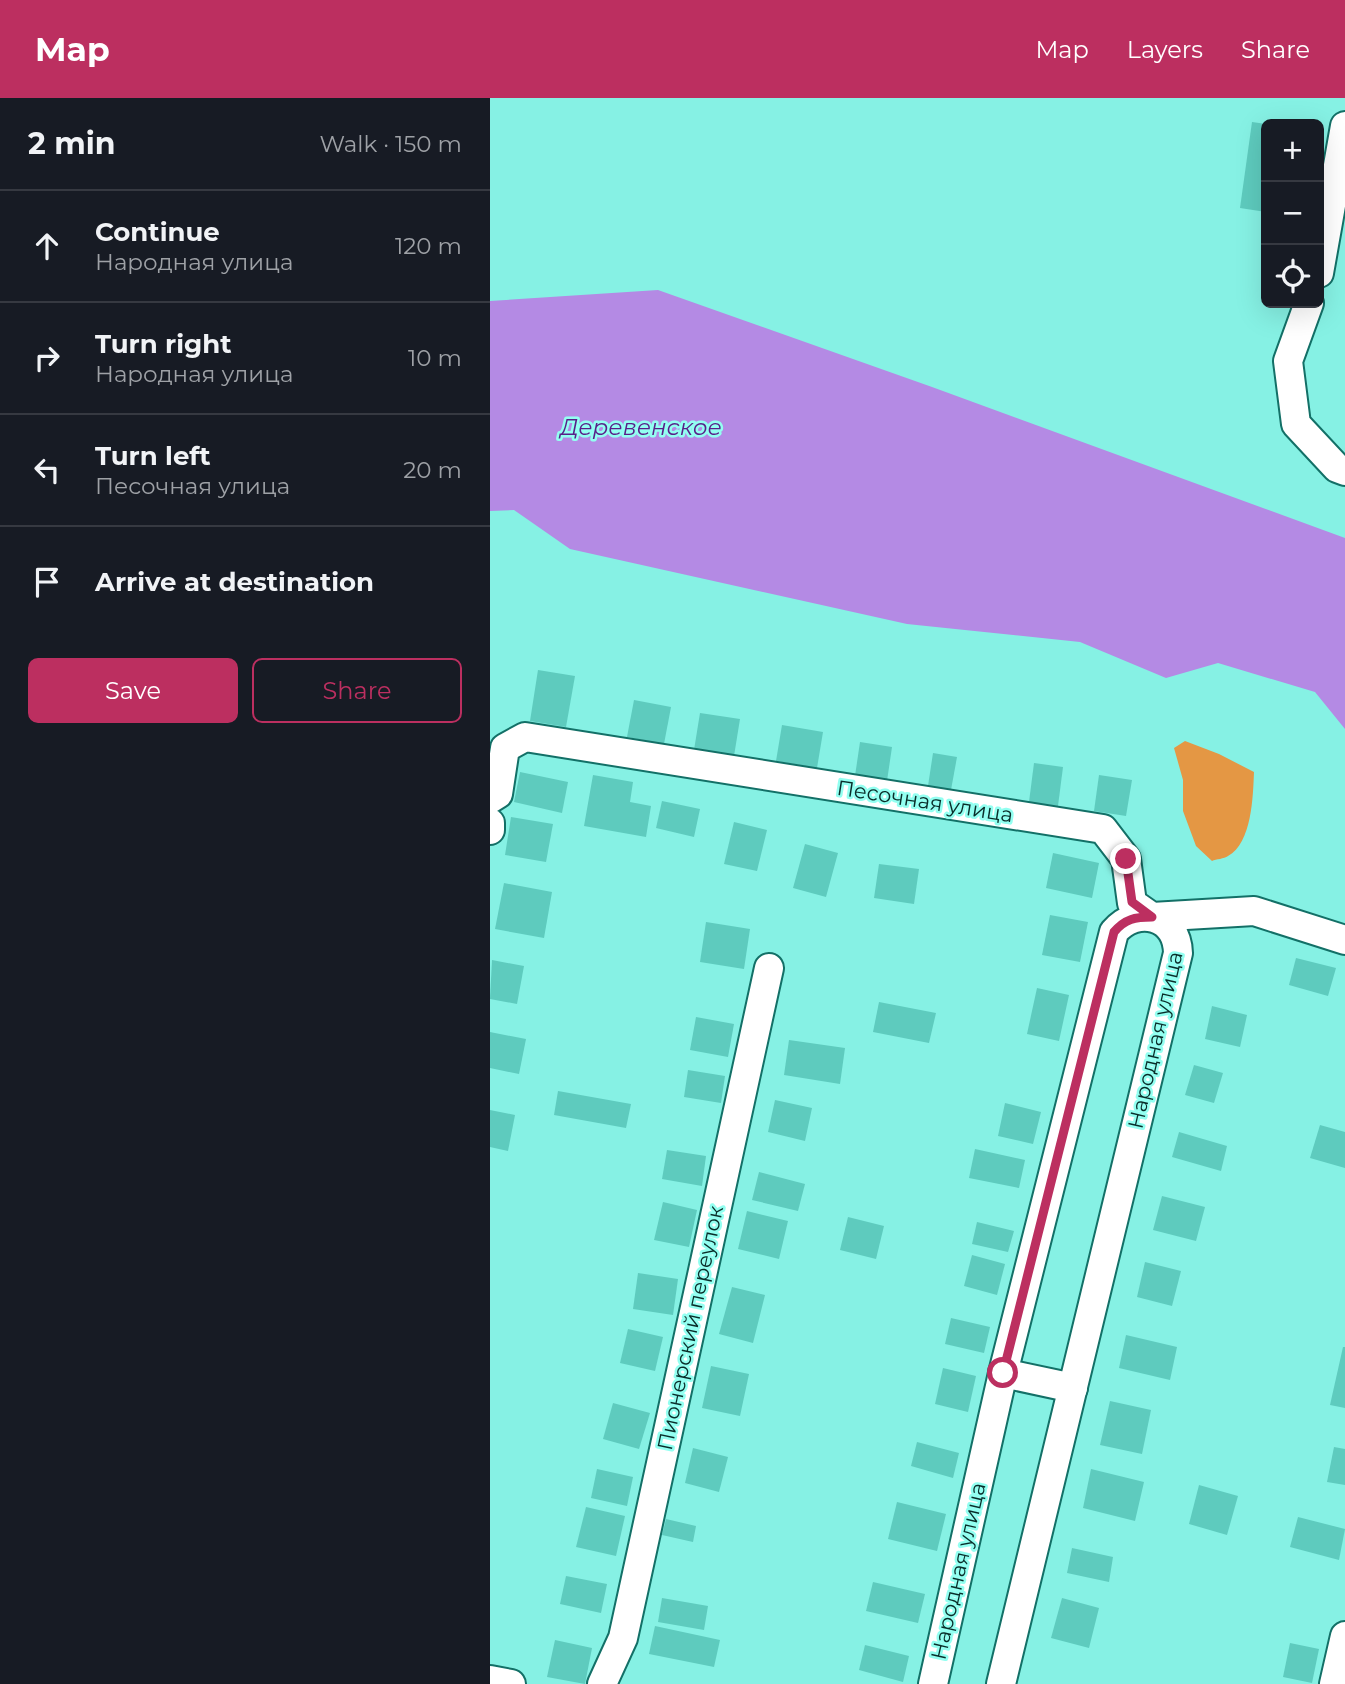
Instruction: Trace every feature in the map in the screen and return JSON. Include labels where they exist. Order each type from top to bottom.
[{"type":"street","points":[[1324,245],[1345,126]]},
{"type":"street","points":[[1306,308],[1288,361],[1296,424],[1337,468],[1345,471]]},
{"type":"street","name":"Песочная улица","points":[[490,799],[498,794],[505,748],[525,737],[1103,830],[1126,859],[1132,902],[1152,917]]},
{"type":"street","points":[[490,823],[490,830]]},
{"type":"street","points":[[1152,917],[1254,911],[1345,940]]},
{"type":"street","name":"Народная улица","points":[[933,1684],[1003,1373],[1114,932],[1121,923],[1131,918],[1152,917],[1166,923],[1178,944],[1178,953],[1001,1684]]},
{"type":"street","name":"Пионерский переулок","points":[[602,1684],[623,1637],[769,968]]},
{"type":"street","points":[[1003,1373],[1073,1388]]},
{"type":"street","points":[[1334,1684],[1345,1636]]},
{"type":"street","points":[[490,1681],[511,1684]]},
{"type":"shaded area","points":[[1185,741],[1254,772],[1247,830],[1236,850],[1224,858],[1212,861],[1196,846],[1183,811],[1183,780],[1174,748]]},
{"type":"water","name":"Деревенское","points":[[658,290],[1345,538],[1345,729],[1315,692],[1218,663],[1166,678],[1080,642],[907,624],[570,549],[514,510],[490,511],[490,301]]},
{"type":"building","points":[[1252,122],[1261,123],[1261,211],[1240,208]]},
{"type":"building","points":[[538,670],[575,676],[566,727],[530,721]]},
{"type":"building","points":[[634,700],[671,707],[664,744],[627,737]]},
{"type":"building","points":[[700,713],[740,719],[734,756],[694,750]]},
{"type":"building","points":[[782,725],[823,732],[817,768],[776,761]]},
{"type":"building","points":[[860,742],[892,747],[887,781],[855,776]]},
{"type":"building","points":[[933,753],[957,757],[951,790],[928,786]]},
{"type":"building","points":[[1034,763],[1063,767],[1058,806],[1029,802]]},
{"type":"building","points":[[520,772],[568,782],[562,813],[514,802]]},
{"type":"building","points":[[593,775],[633,782],[630,802],[651,806],[646,837],[584,826]]},
{"type":"building","points":[[1099,775],[1132,780],[1126,816],[1094,811]]},
{"type":"building","points":[[662,801],[700,809],[694,837],[656,828]]},
{"type":"building","points":[[511,817],[553,824],[546,862],[505,855]]},
{"type":"building","points":[[734,822],[767,830],[757,871],[724,864]]},
{"type":"building","points":[[805,844],[838,853],[826,897],[793,888]]},
{"type":"building","points":[[1053,853],[1099,863],[1092,898],[1046,888]]},
{"type":"building","points":[[879,864],[919,869],[914,904],[874,898]]},
{"type":"building","points":[[504,883],[552,892],[544,938],[495,929]]},
{"type":"building","points":[[1050,915],[1088,922],[1080,962],[1042,955]]},
{"type":"building","points":[[706,922],[750,929],[744,969],[700,962]]},
{"type":"building","points":[[1296,958],[1336,968],[1328,996],[1289,985]]},
{"type":"building","points":[[492,960],[524,966],[517,1004],[490,999]]},
{"type":"building","points":[[1037,988],[1069,995],[1059,1041],[1027,1034]]},
{"type":"building","points":[[879,1002],[936,1013],[929,1043],[873,1032]]},
{"type":"building","points":[[1212,1006],[1247,1015],[1240,1047],[1205,1039]]},
{"type":"building","points":[[696,1017],[734,1024],[728,1057],[690,1050]]},
{"type":"building","points":[[490,1032],[526,1039],[519,1074],[490,1068]]},
{"type":"building","points":[[789,1040],[845,1048],[840,1084],[784,1075]]},
{"type":"building","points":[[1194,1065],[1223,1073],[1214,1103],[1185,1095]]},
{"type":"building","points":[[688,1070],[725,1076],[721,1103],[684,1097]]},
{"type":"building","points":[[558,1091],[631,1104],[626,1128],[554,1115]]},
{"type":"building","points":[[775,1100],[812,1108],[805,1141],[768,1132]]},
{"type":"building","points":[[1005,1103],[1041,1112],[1033,1144],[998,1136]]},
{"type":"building","points":[[490,1110],[515,1115],[508,1151],[490,1147]]},
{"type":"building","points":[[1320,1125],[1345,1132],[1345,1168],[1310,1158]]},
{"type":"building","points":[[1179,1132],[1227,1146],[1221,1171],[1172,1157]]},
{"type":"building","points":[[975,1149],[1025,1160],[1019,1188],[969,1178]]},
{"type":"building","points":[[667,1150],[706,1156],[702,1186],[662,1179]]},
{"type":"building","points":[[759,1172],[805,1184],[798,1211],[752,1200]]},
{"type":"building","points":[[1162,1196],[1205,1207],[1196,1241],[1153,1230]]},
{"type":"building","points":[[663,1202],[697,1210],[689,1247],[654,1240]]},
{"type":"building","points":[[747,1211],[788,1221],[779,1259],[738,1249]]},
{"type":"building","points":[[848,1217],[884,1226],[876,1259],[840,1250]]},
{"type":"building","points":[[977,1222],[1014,1231],[1008,1252],[972,1244]]},
{"type":"building","points":[[972,1255],[1005,1264],[997,1295],[964,1286]]},
{"type":"building","points":[[1145,1262],[1181,1271],[1172,1306],[1137,1297]]},
{"type":"building","points":[[638,1273],[678,1279],[673,1315],[633,1309]]},
{"type":"building","points":[[732,1287],[765,1295],[753,1343],[719,1334]]},
{"type":"building","points":[[951,1318],[990,1327],[984,1353],[945,1344]]},
{"type":"building","points":[[628,1329],[663,1337],[655,1371],[620,1363]]},
{"type":"building","points":[[1126,1335],[1177,1347],[1170,1380],[1119,1368]]},
{"type":"building","points":[[1345,1347],[1345,1408],[1330,1405]]},
{"type":"building","points":[[711,1366],[749,1374],[740,1416],[702,1408]]},
{"type":"building","points":[[943,1368],[976,1376],[968,1412],[935,1404]]},
{"type":"building","points":[[1110,1401],[1151,1410],[1142,1454],[1100,1445]]},
{"type":"building","points":[[613,1403],[650,1413],[639,1449],[603,1439]]},
{"type":"building","points":[[917,1442],[959,1453],[953,1478],[911,1466]]},
{"type":"building","points":[[1334,1447],[1345,1449],[1345,1485],[1327,1482]]},
{"type":"building","points":[[693,1448],[728,1457],[719,1492],[685,1483]]},
{"type":"building","points":[[597,1469],[633,1477],[627,1506],[591,1498]]},
{"type":"building","points":[[1091,1469],[1144,1482],[1135,1521],[1083,1508]]},
{"type":"building","points":[[1199,1485],[1238,1496],[1227,1535],[1189,1524]]},
{"type":"building","points":[[897,1502],[946,1514],[937,1551],[888,1539]]},
{"type":"building","points":[[586,1507],[625,1516],[616,1556],[576,1547]]},
{"type":"building","points":[[1298,1517],[1345,1529],[1339,1560],[1290,1547]]},
{"type":"building","points":[[666,1519],[696,1526],[693,1542],[662,1535]]},
{"type":"building","points":[[1072,1548],[1113,1557],[1109,1582],[1067,1573]]},
{"type":"building","points":[[566,1576],[607,1584],[601,1613],[560,1604]]},
{"type":"building","points":[[873,1582],[925,1594],[918,1623],[866,1611]]},
{"type":"building","points":[[662,1598],[708,1606],[704,1630],[658,1622]]},
{"type":"building","points":[[1062,1598],[1099,1608],[1089,1648],[1051,1638]]},
{"type":"building","points":[[655,1626],[720,1640],[714,1667],[649,1654]]},
{"type":"building","points":[[555,1640],[592,1648],[585,1684],[547,1677]]},
{"type":"building","points":[[1290,1643],[1319,1649],[1312,1683],[1283,1677]]},
{"type":"building","points":[[865,1645],[909,1656],[903,1682],[859,1670]]},
{"type":"route","points":[[1003,1373],[1114,932],[1121,923],[1131,918],[1152,917],[1132,902],[1126,859]]}]
